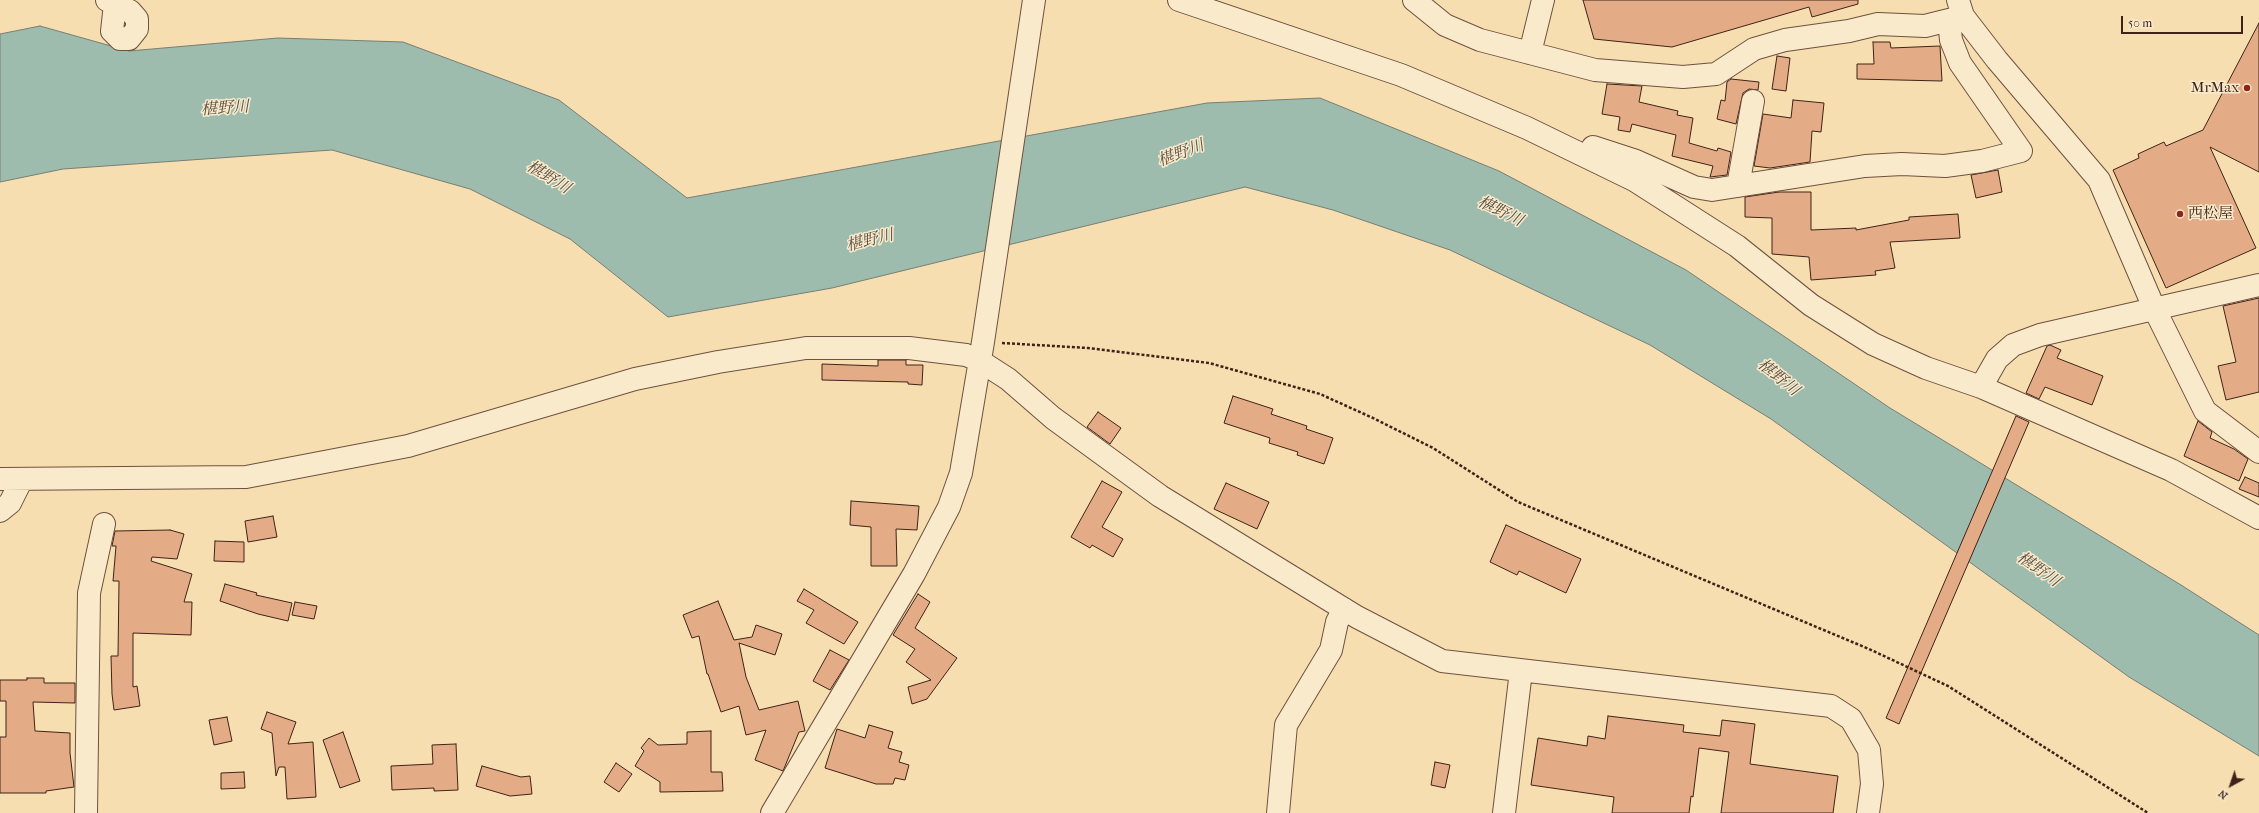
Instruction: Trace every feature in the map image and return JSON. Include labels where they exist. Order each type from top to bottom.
[{"type":"street","points":[[772,813],[878,638],[914,574],[949,507],[961,473],[982,352],[1034,0]]},
{"type":"street","points":[[1179,0],[1401,75],[1527,128],[1634,180],[1737,246],[1811,305],[1873,344],[1926,368],[1981,387],[2171,470],[2259,518]]},
{"type":"street","points":[[1414,0],[1445,25],[1480,40],[1595,70],[1683,77],[1716,74],[1754,49],[1785,40],[1849,31],[1878,24],[1925,26],[1957,12]]},
{"type":"street","points":[[1530,53],[1543,0]]},
{"type":"street","points":[[1527,128],[1636,161],[1694,187],[1712,190],[1865,166],[1902,164],[1945,166],[1982,161],[2021,151],[1960,63],[1951,40],[1957,12]]},
{"type":"street","points":[[1957,12],[2099,180],[2154,308],[2204,411],[2259,452]]},
{"type":"street","points":[[1738,186],[1753,101]]},
{"type":"street","points":[[1981,387],[1997,359],[2013,345],[2040,335],[2259,285]]},
{"type":"street","points":[[0,479],[246,477],[408,446],[635,379],[718,362],[806,348],[909,348],[966,355],[982,352]]},
{"type":"street","points":[[982,352],[1008,379],[1053,418],[1160,496],[1351,613],[1442,661],[1831,706],[1851,719],[1869,750],[1872,784],[1868,813]]},
{"type":"street","points":[[0,511],[10,503],[22,479]]},
{"type":"street","points":[[86,813],[89,593],[104,524]]},
{"type":"street","points":[[1278,813],[1286,725],[1331,650],[1337,622],[1351,613]]},
{"type":"street","points":[[1504,813],[1521,671]]},
{"type":"water","name":"椹野川","points":[[40,26],[129,51],[278,38],[403,42],[559,100],[687,198],[1207,103],[1320,98],[1499,171],[1686,270],[1890,408],[2181,585],[2259,635],[2259,756],[2129,677],[1771,419],[1650,345],[1450,250],[1333,210],[1245,187],[832,288],[668,317],[570,239],[470,189],[332,150],[63,169],[0,182],[0,34]]},
{"type":"building","points":[[1583,0],[1858,0],[1858,4],[1812,17],[1809,7],[1672,47],[1594,39]]},
{"type":"building","points":[[2259,23],[2259,172],[2210,147],[2256,248],[2166,288],[2113,170],[2139,158],[2138,154],[2164,142],[2166,146],[2203,130]]},
{"type":"building","points":[[1873,42],[1890,42],[1891,48],[1940,46],[1942,81],[1857,79],[1857,64],[1874,64]]},
{"type":"building","points":[[1777,56],[1790,58],[1786,91],[1772,89]]},
{"type":"building","points":[[1731,79],[1759,82],[1758,90],[1749,89],[1743,93],[1736,124],[1717,119],[1721,100],[1725,101],[1727,82]]},
{"type":"building","points":[[1607,84],[1642,86],[1639,102],[1678,111],[1677,115],[1693,118],[1689,143],[1717,151],[1718,148],[1731,152],[1727,175],[1710,177],[1713,166],[1672,156],[1676,135],[1632,124],[1630,132],[1618,130],[1620,117],[1602,114]]},
{"type":"building","points":[[1793,100],[1824,103],[1821,132],[1812,131],[1810,162],[1770,168],[1754,166],[1763,114],[1791,118]]},
{"type":"building","points":[[1998,170],[2002,192],[1976,198],[1971,175]]},
{"type":"building","points":[[1779,192],[1811,192],[1811,230],[1856,228],[1856,230],[1909,220],[1909,217],[1958,214],[1960,238],[1890,242],[1895,268],[1875,271],[1876,275],[1811,280],[1809,257],[1772,254],[1772,218],[1745,217],[1745,197]]},
{"type":"building","points":[[2259,298],[2259,392],[2226,400],[2218,366],[2236,362],[2223,306]]},
{"type":"building","points":[[2050,345],[2061,350],[2057,358],[2103,376],[2092,405],[2045,387],[2039,399],[2026,393],[2047,346]]},
{"type":"building","points":[[878,360],[906,360],[906,365],[923,365],[922,385],[908,384],[908,382],[822,380],[822,364],[878,366]]},
{"type":"building","points":[[1233,396],[1273,409],[1271,414],[1307,426],[1306,429],[1333,438],[1324,464],[1297,455],[1298,452],[1269,443],[1270,438],[1224,423]]},
{"type":"building","points":[[1098,412],[1121,428],[1110,444],[1087,427]]},
{"type":"building","points":[[2016,416],[2029,422],[1899,724],[1886,718]]},
{"type":"building","points":[[2198,421],[2212,432],[2210,438],[2234,449],[2248,459],[2239,481],[2184,456]]},
{"type":"building","points":[[2245,477],[2259,483],[2259,497],[2239,489]]},
{"type":"building","points":[[1102,481],[1122,492],[1102,527],[1123,539],[1113,557],[1092,545],[1090,548],[1071,537]]},
{"type":"building","points":[[1226,483],[1269,502],[1257,529],[1214,509]]},
{"type":"building","points":[[851,501],[919,506],[917,530],[896,529],[897,566],[871,566],[871,527],[850,525]]},
{"type":"building","points":[[273,516],[277,537],[248,542],[245,521]]},
{"type":"building","points":[[1506,525],[1581,559],[1566,593],[1519,571],[1517,575],[1490,562]]},
{"type":"building","points":[[170,530],[184,534],[177,559],[152,557],[151,561],[192,574],[184,602],[192,602],[191,635],[133,633],[133,687],[137,686],[140,706],[114,710],[111,656],[118,656],[119,581],[113,581],[116,546],[112,546],[115,531]]},
{"type":"building","points":[[215,541],[244,542],[244,562],[214,561]]},
{"type":"building","points":[[225,584],[257,593],[256,595],[292,603],[288,621],[258,614],[220,601]]},
{"type":"building","points":[[804,589],[858,622],[844,644],[806,623],[814,610],[797,601]]},
{"type":"building","points":[[918,594],[930,602],[915,628],[957,658],[927,699],[912,704],[908,687],[931,680],[906,662],[915,649],[893,635]]},
{"type":"building","points":[[718,601],[734,640],[752,637],[756,625],[782,634],[775,655],[739,643],[746,677],[759,710],[798,701],[805,731],[799,732],[783,771],[755,760],[766,730],[746,735],[739,706],[721,712],[707,674],[699,636],[692,638],[683,615]]},
{"type":"building","points":[[295,602],[317,606],[314,619],[292,615]]},
{"type":"building","points":[[830,650],[849,660],[830,690],[813,681]]},
{"type":"building","points":[[27,678],[44,678],[44,683],[75,683],[75,703],[33,702],[35,731],[70,733],[70,753],[74,787],[46,791],[46,793],[0,793],[0,737],[6,737],[6,701],[0,701],[0,680],[27,680]]},
{"type":"building","points":[[267,712],[296,722],[288,744],[313,742],[316,797],[287,799],[285,767],[279,767],[276,776],[272,733],[261,729]]},
{"type":"building","points":[[1608,716],[1684,725],[1683,732],[1720,736],[1722,720],[1755,724],[1750,764],[1838,776],[1833,813],[1721,813],[1729,752],[1699,748],[1693,797],[1691,796],[1689,813],[1612,813],[1614,797],[1531,785],[1538,738],[1587,746],[1588,736],[1605,739]]},
{"type":"building","points":[[227,717],[232,741],[214,745],[209,720]]},
{"type":"building","points":[[869,725],[893,732],[888,748],[902,752],[899,762],[909,765],[905,780],[895,778],[893,784],[876,784],[825,768],[837,729],[865,738]]},
{"type":"building","points":[[711,731],[711,772],[722,772],[723,791],[660,792],[660,782],[635,766],[644,751],[641,748],[649,738],[658,745],[687,744],[687,732]]},
{"type":"building","points":[[343,732],[360,781],[340,788],[323,740]]},
{"type":"building","points":[[456,744],[458,790],[434,791],[434,788],[392,790],[391,766],[433,764],[432,745]]},
{"type":"building","points":[[1435,762],[1450,765],[1445,788],[1431,785]]},
{"type":"building","points":[[616,763],[632,774],[619,792],[604,782]]},
{"type":"building","points":[[482,766],[521,777],[530,776],[532,794],[510,796],[476,786]]},
{"type":"building","points":[[244,772],[245,788],[221,789],[221,773]]},
{"type":"place","name":"MrMax","points":[[2247,88]]},
{"type":"place","name":"西松屋","points":[[2180,214]]}]
